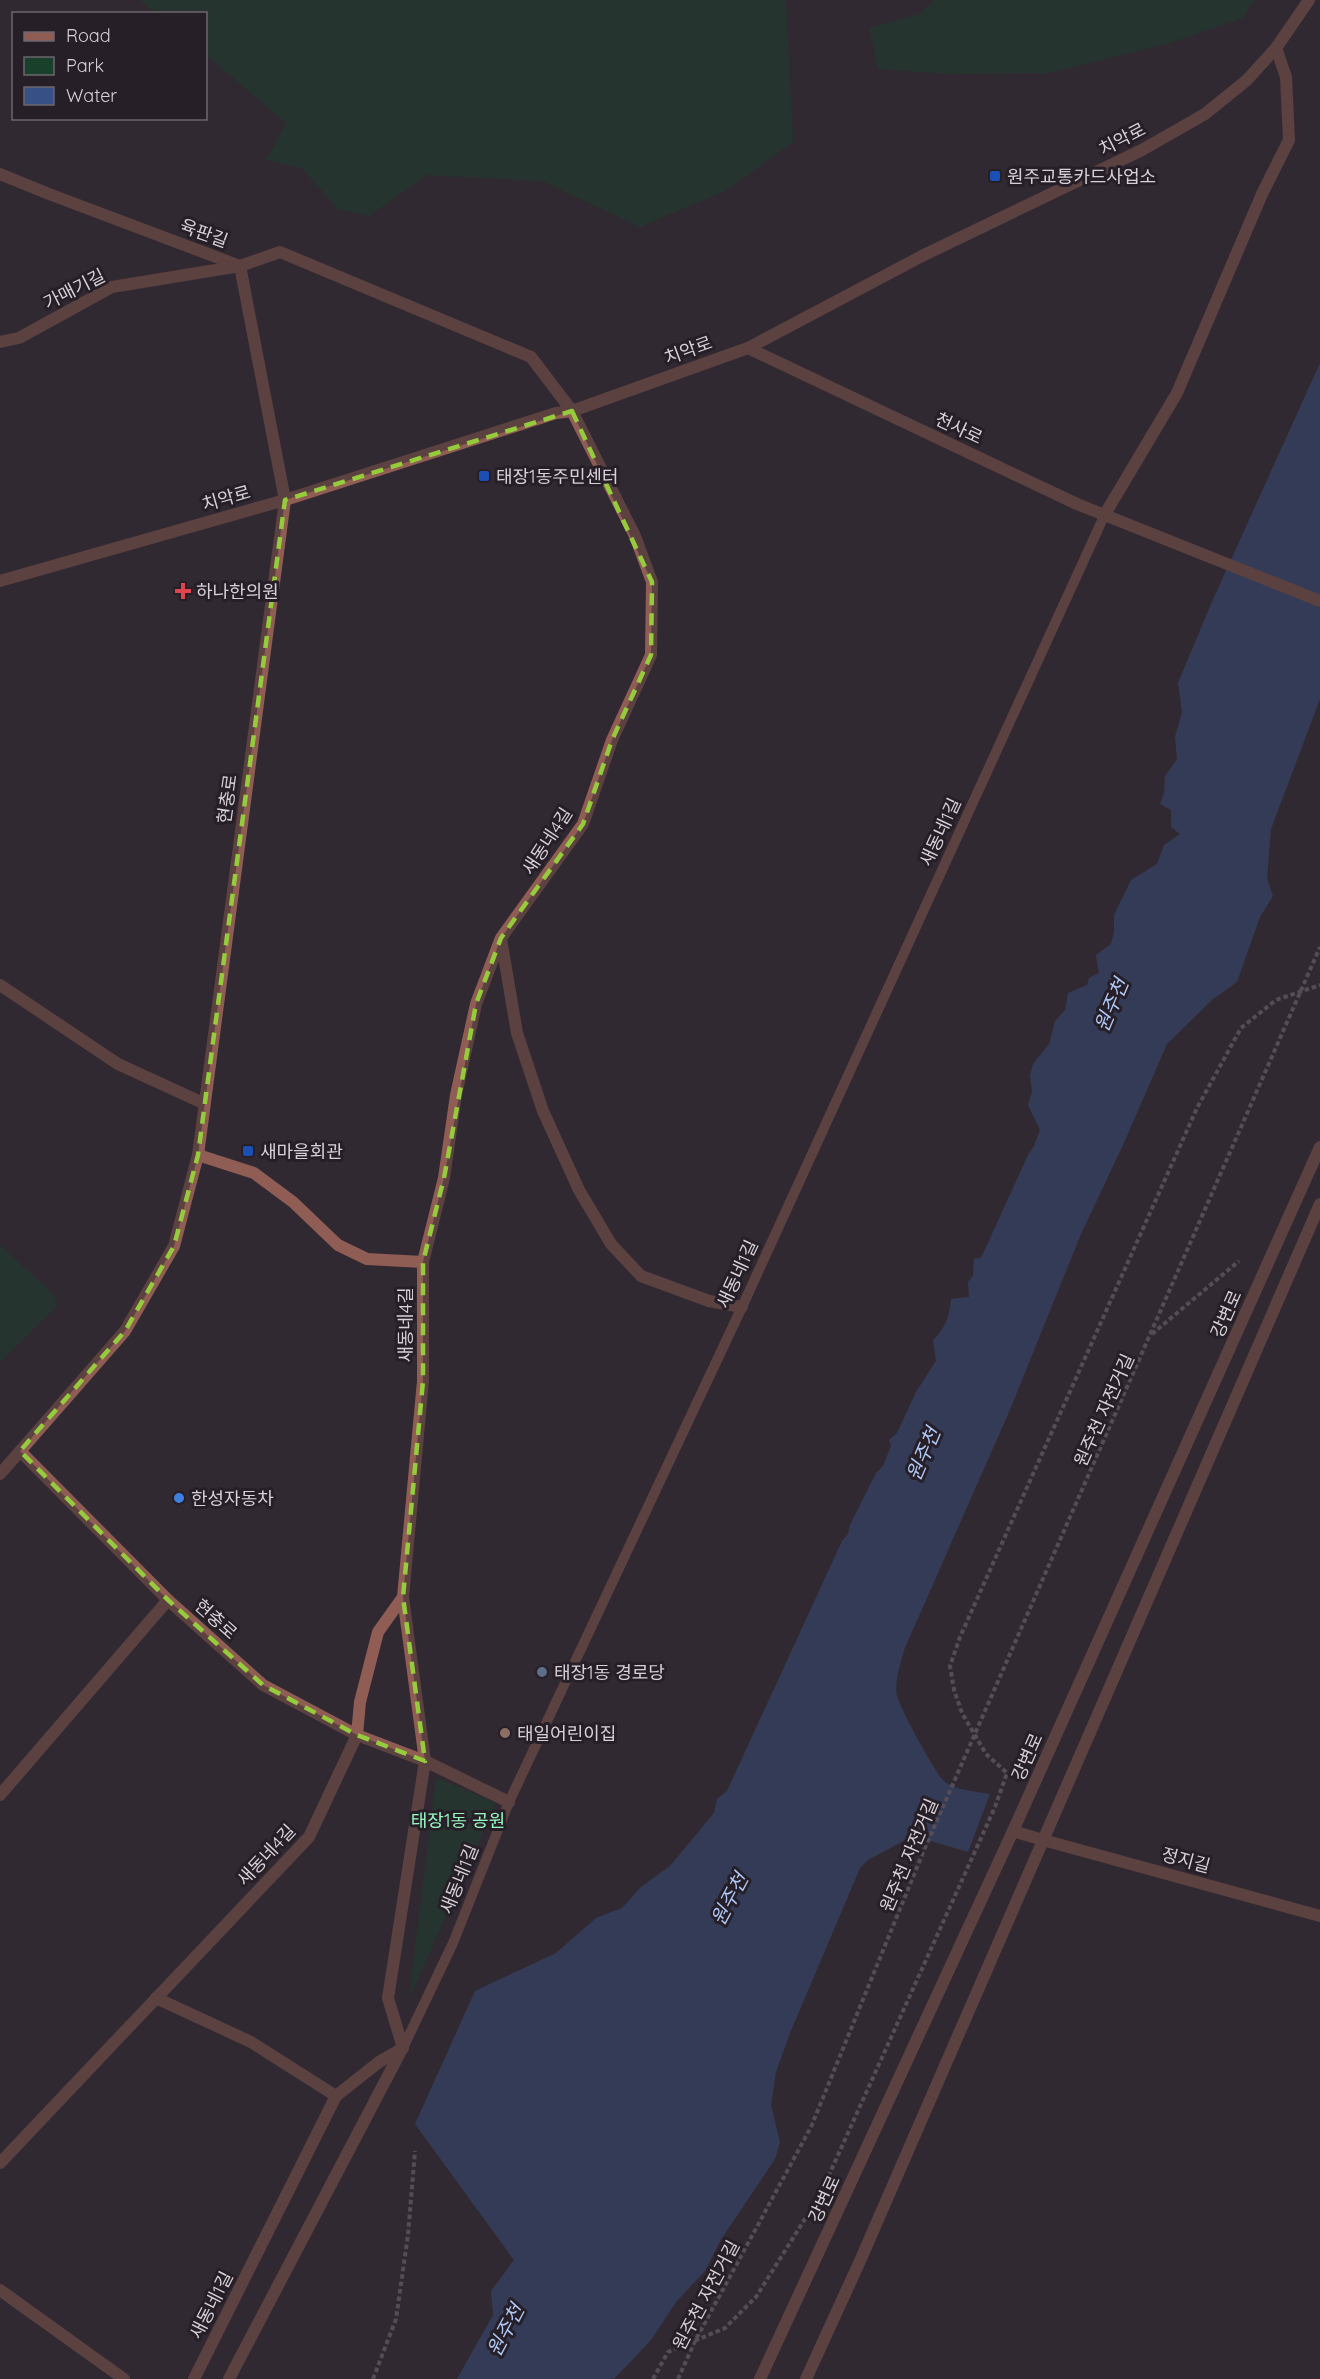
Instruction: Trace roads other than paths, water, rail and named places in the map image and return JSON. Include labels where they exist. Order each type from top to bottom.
[{"type":"street","name":"치악로","points":[[0,581],[285,500],[556,413],[572,411],[748,348],[922,256],[1151,145],[1205,114],[1247,81],[1276,48],[1310,0]]},
{"type":"street","points":[[1105,514],[1177,393],[1262,194],[1289,140],[1286,77],[1276,48]]},
{"type":"street","name":"육판길","points":[[0,174],[240,266],[285,500]]},
{"type":"street","name":"가매기길","points":[[0,342],[20,338],[112,287],[240,266],[280,252],[531,357],[572,411]]},
{"type":"street","name":"천사로","points":[[748,348],[1077,504],[1320,601]]},
{"type":"street","name":"새동네4길","points":[[0,2163],[309,1837],[357,1735],[360,1702],[378,1632],[403,1597],[423,1381],[423,1262],[444,1178],[456,1095],[476,1004],[501,938],[583,824],[612,740],[651,655],[652,582],[634,537],[572,411]]},
{"type":"street","name":"현충로","points":[[0,1474],[126,1331],[174,1246],[198,1155],[203,1103],[285,500]]},
{"type":"street","points":[[501,938],[517,1033],[543,1111],[579,1190],[611,1244],[641,1276],[709,1301],[742,1307]]},
{"type":"street","points":[[0,985],[118,1064],[203,1103]]},
{"type":"street","name":"강변로","points":[[760,2379],[1013,1831],[1320,1148]]},
{"type":"street","points":[[198,1155],[254,1173],[293,1202],[338,1245],[367,1259],[423,1262]]},
{"type":"street","points":[[806,2379],[860,2261],[1320,1204]]},
{"type":"street","name":"현충로","points":[[20,1451],[168,1600],[263,1685],[357,1735],[425,1761],[509,1802]]},
{"type":"street","points":[[229,2379],[403,2048],[388,1998],[425,1761],[403,1597]]},
{"type":"street","points":[[0,1796],[168,1600]]},
{"type":"street","name":"정지길","points":[[1013,1831],[1320,1916]]},
{"type":"street","points":[[156,1998],[251,2042],[336,2096]]},
{"type":"street","name":"새동네1길","points":[[194,2379],[336,2096],[379,2062],[403,2048]]},
{"type":"street","points":[[0,2290],[124,2379]]},
{"type":"lane","name":"새동네1길","points":[[403,2048],[453,1943],[509,1802],[742,1307],[1105,514]]},
{"type":"water","name":"원주천","points":[[1320,363],[1320,699],[1271,829],[1267,879],[1273,896],[1260,917],[1237,982],[1213,999],[1167,1044],[1081,1234],[1009,1412],[904,1650],[898,1673],[897,1696],[940,1777],[955,1787],[990,1794],[968,1852],[921,1838],[907,1839],[868,1860],[860,1868],[790,2033],[776,2072],[771,2105],[780,2142],[775,2159],[720,2241],[705,2271],[676,2302],[651,2340],[614,2379],[457,2379],[493,2315],[491,2291],[514,2260],[415,2124],[475,1991],[556,1953],[596,1918],[622,1908],[641,1887],[670,1866],[714,1813],[717,1799],[727,1791],[842,1541],[848,1534],[850,1525],[876,1473],[883,1466],[891,1446],[889,1440],[897,1433],[916,1392],[936,1361],[933,1340],[946,1321],[951,1299],[969,1297],[968,1282],[973,1276],[974,1259],[981,1258],[1034,1146],[1040,1130],[1028,1105],[1032,1092],[1030,1075],[1033,1064],[1049,1044],[1055,1021],[1065,1010],[1068,993],[1087,985],[1089,978],[1099,973],[1096,955],[1111,944],[1114,915],[1131,880],[1157,864],[1164,845],[1180,834],[1171,827],[1171,810],[1160,804],[1164,793],[1165,776],[1177,759],[1175,737],[1182,712],[1178,683],[1211,604]]},
{"type":"place","name":"원주교통카드사업소","points":[[995,176]]},
{"type":"place","name":"태장1동주민센터","points":[[484,476]]},
{"type":"place","name":"하나한의원","points":[[183,591]]},
{"type":"place","name":"새마을회관","points":[[248,1151]]},
{"type":"place","name":"한성자동차","points":[[179,1498]]},
{"type":"place","name":"태장1동 경로당","points":[[542,1672]]},
{"type":"place","name":"태일어린이집","points":[[505,1733]]},
{"type":"park label","name":"태장1동 공원","points":[[458,1820]]}]
